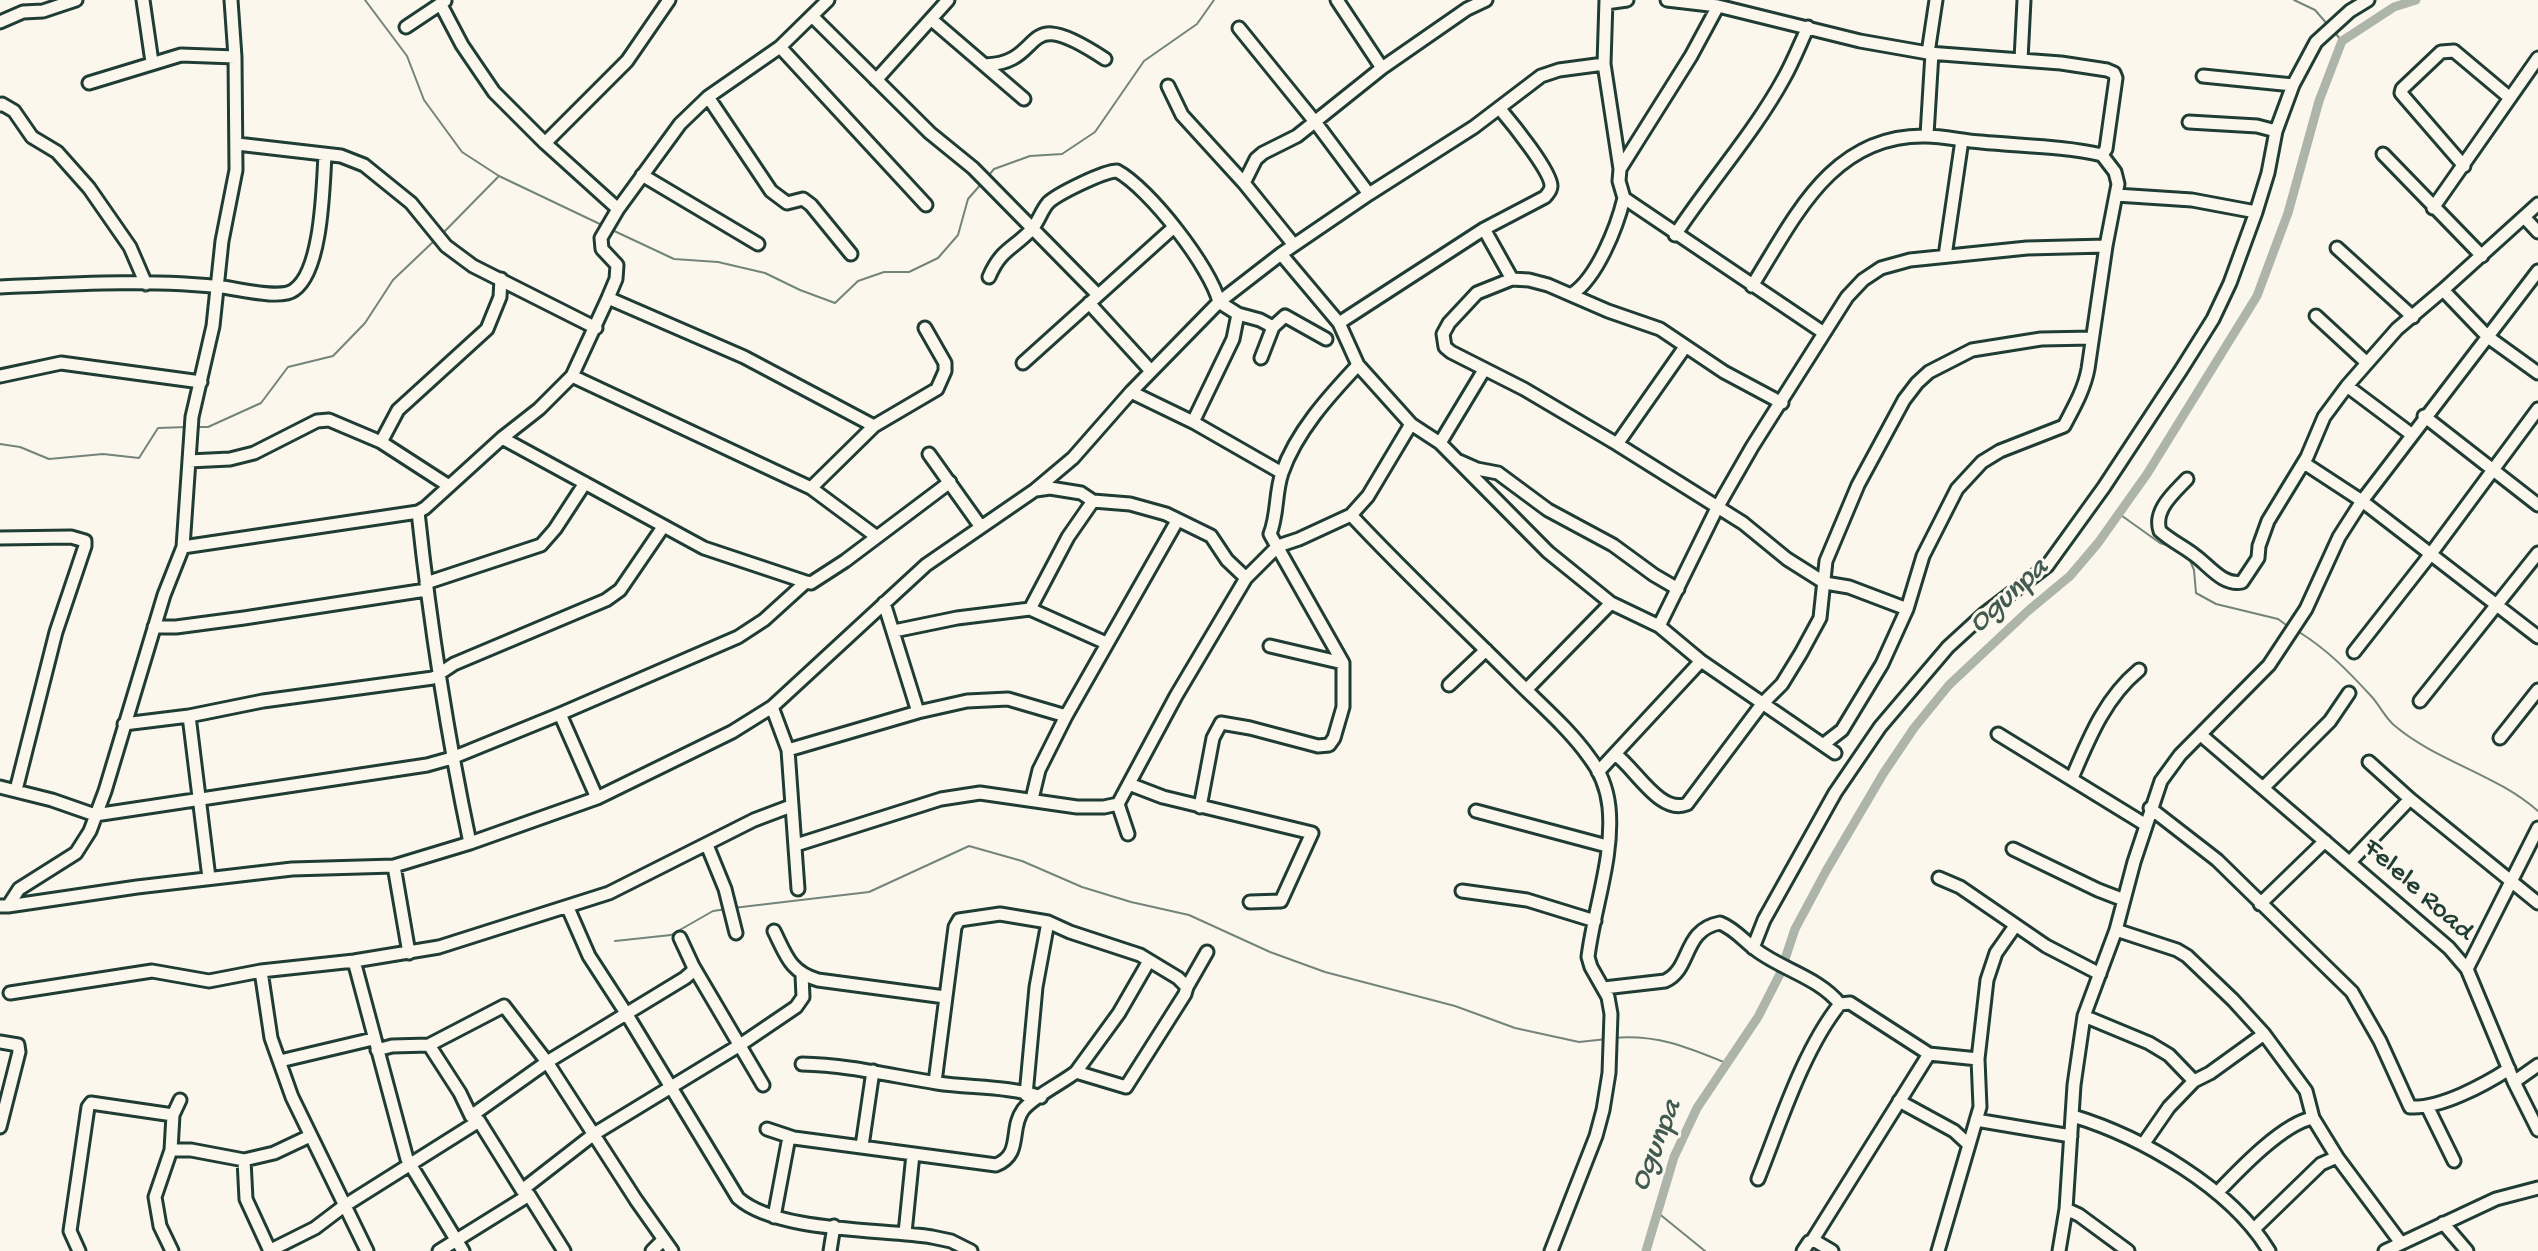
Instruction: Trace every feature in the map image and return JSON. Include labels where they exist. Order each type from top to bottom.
[{"type":"street","points":[[0,22],[23,12],[43,11],[76,0]]},
{"type":"street","points":[[143,0],[152,62]]},
{"type":"street","points":[[4,906],[19,889],[76,853],[90,831],[154,627],[183,547],[192,417],[201,382],[222,241],[235,180],[237,144],[231,0]]},
{"type":"street","points":[[545,143],[627,61],[669,0]]},
{"type":"street","points":[[183,547],[418,512],[449,486],[539,409],[572,376],[616,279],[617,265],[602,249],[601,238],[616,212],[680,124],[708,97],[780,47],[828,0]]},
{"type":"street","points":[[876,80],[948,0]]},
{"type":"street","points":[[1337,0],[1382,68]]},
{"type":"street","points":[[1244,183],[1256,159],[1316,123],[1464,5],[1486,0]]},
{"type":"street","points":[[1627,0],[1606,2],[1604,64],[1620,169],[1619,181],[1624,198],[1824,333]]},
{"type":"street","points":[[1667,0],[1718,6],[1860,41],[1930,53],[2061,63],[2114,73],[2116,78],[2106,149],[2102,155]]},
{"type":"street","points":[[1927,135],[1930,53],[1936,0]]},
{"type":"street","points":[[2021,60],[2024,0]]},
{"type":"street","points":[[1755,950],[1764,920],[1835,793],[1880,727],[1948,647],[1984,614],[2047,566],[2104,487],[2213,319],[2256,212],[2276,131],[2293,85],[2316,42],[2350,11],[2368,0]]},
{"type":"street","points":[[406,27],[444,2],[462,45],[494,92],[616,212]]},
{"type":"street","points":[[1620,169],[1691,56],[1718,6]]},
{"type":"street","points":[[812,16],[930,133],[973,168],[1033,228],[1151,371]]},
{"type":"street","points":[[932,20],[1024,99]]},
{"type":"street","points":[[985,65],[1006,60],[1040,29],[1051,26],[1075,36],[1105,59]]},
{"type":"street","points":[[1675,235],[1765,109],[1784,78],[1808,27]]},
{"type":"street","points":[[1239,28],[1369,194]]},
{"type":"street","points":[[780,47],[926,205]]},
{"type":"street","points":[[2464,166],[2406,99],[2402,89],[2441,52],[2454,51],[2510,98]]},
{"type":"street","points":[[89,83],[181,55],[235,57]]},
{"type":"street","points":[[2433,208],[2538,58]]},
{"type":"street","points":[[4,906],[292,869],[394,866],[597,798],[732,732],[772,707],[926,565],[1035,490],[1086,446],[1131,392],[1219,302],[1281,254],[1500,109],[1548,72],[1604,64]]},
{"type":"street","points":[[2203,76],[2293,85]]},
{"type":"street","points":[[1168,86],[1182,115],[1244,183],[1294,245]]},
{"type":"street","points":[[708,97],[771,191],[787,203],[803,199],[811,205],[851,254]]},
{"type":"street","points":[[0,105],[14,111],[32,137],[57,152],[89,188],[130,247],[146,284]]},
{"type":"street","points":[[1339,323],[1484,229],[1545,197],[1551,183],[1543,167],[1500,109]]},
{"type":"street","points":[[2189,122],[2257,126],[2276,131]]},
{"type":"street","points":[[1752,286],[1808,198],[1832,171],[1858,150],[1877,142],[1927,135],[2071,150],[2102,155],[2115,172],[2118,184],[2084,387],[2064,426],[2000,451],[1982,462],[1957,489],[1923,556],[1907,609],[1859,706],[1842,730],[1824,744]]},
{"type":"street","points":[[1945,256],[1962,140]]},
{"type":"street","points":[[237,144],[341,156],[364,165],[411,203],[446,246],[473,266],[596,328]]},
{"type":"street","points":[[2383,154],[2482,256]]},
{"type":"street","points":[[0,287],[146,284],[217,286],[277,294],[292,292],[312,263],[323,200],[325,155]]},
{"type":"street","points":[[989,277],[1001,253],[1033,228],[1054,198],[1112,171],[1121,173],[1144,193],[1174,227],[1195,255],[1219,302],[1238,314],[1273,327]]},
{"type":"street","points":[[642,175],[758,244]]},
{"type":"street","points":[[2116,195],[2192,200],[2256,212]]},
{"type":"street","points":[[1572,294],[1581,288],[1599,260],[1624,198]]},
{"type":"street","points":[[2187,479],[2167,501],[2160,515],[2160,531],[2197,556],[2213,572],[2237,583],[2247,578],[2268,521],[2304,463],[2324,417],[2347,386],[2397,329],[2538,204]]},
{"type":"street","points":[[2525,218],[2538,232]]},
{"type":"street","points":[[1023,363],[1174,227]]},
{"type":"street","points":[[1484,229],[1512,279]]},
{"type":"street","points":[[1659,626],[1717,508],[1752,447],[1847,297],[1863,280],[1881,268],[1910,260],[2027,248],[2106,246]]},
{"type":"street","points":[[2337,248],[2413,317]]},
{"type":"street","points":[[1281,254],[1339,323],[1358,365],[1411,424],[1440,443],[1548,552],[1611,603],[1659,626],[1701,661],[1835,753]]},
{"type":"street","points":[[2059,1251],[2066,1209],[2084,1016],[2116,930],[2150,808],[2161,781],[2180,755],[2269,665],[2306,609],[2339,537],[2362,501],[2424,416],[2538,271]]},
{"type":"street","points":[[381,442],[398,410],[487,329],[500,297],[501,279]]},
{"type":"street","points":[[1782,403],[1685,347],[1660,329],[1539,282],[1512,279],[1477,293],[1449,323],[1443,334],[1445,347],[1617,444],[1743,523],[1787,559],[1825,583],[1849,587],[1907,609]]},
{"type":"street","points":[[2443,290],[2488,337],[2538,373]]},
{"type":"street","points":[[608,298],[744,357],[874,426]]},
{"type":"street","points":[[1193,422],[1233,339],[1238,314]]},
{"type":"street","points":[[1261,358],[1273,327],[1285,316],[1326,339]]},
{"type":"street","points":[[2316,316],[2367,363]]},
{"type":"street","points":[[811,488],[874,426],[937,389],[944,376],[945,363],[925,328]]},
{"type":"street","points":[[1615,754],[1653,792],[1671,805],[1679,807],[1687,804],[1791,670],[1820,618],[1826,561],[1858,485],[1904,400],[1929,372],[1972,350],[2041,339],[2092,338]]},
{"type":"street","points":[[1617,444],[1685,347]]},
{"type":"street","points":[[0,376],[61,363],[201,382]]},
{"type":"street","points":[[1200,807],[1213,738],[1221,723],[1318,746],[1329,745],[1343,707],[1343,663],[1270,534],[1275,522],[1282,473],[1314,417],[1358,365]]},
{"type":"street","points":[[1440,443],[1484,370]]},
{"type":"street","points":[[572,376],[811,488],[877,537]]},
{"type":"street","points":[[2347,386],[2411,434]]},
{"type":"street","points":[[1131,392],[1193,422],[1282,473]]},
{"type":"street","points":[[2354,652],[2538,409]]},
{"type":"street","points":[[2424,416],[2538,505]]},
{"type":"street","points":[[189,458],[230,459],[254,453],[317,421],[329,420],[381,442],[449,486]]},
{"type":"street","points":[[1128,834],[1118,804],[1169,709],[1246,578],[1278,546],[1351,515],[1368,496],[1411,424]]},
{"type":"street","points":[[502,438],[704,548],[811,583],[950,482]]},
{"type":"street","points":[[929,454],[981,527]]},
{"type":"street","points":[[1454,458],[1477,469],[1498,473],[1548,510],[1613,545],[1678,589]]},
{"type":"street","points":[[2304,463],[2362,501],[2538,637]]},
{"type":"street","points":[[154,627],[244,618],[426,586],[541,545],[585,483]]},
{"type":"street","points":[[1035,490],[1050,488],[1081,493],[1093,501],[1130,504],[1154,510],[1202,530],[1211,536],[1227,560],[1246,578]]},
{"type":"street","points":[[1030,609],[1068,537],[1093,501]]},
{"type":"street","points":[[418,512],[452,758],[470,843]]},
{"type":"street","points":[[1351,515],[1421,590],[1486,650],[1581,747],[1598,772],[1609,806],[1607,846],[1588,957],[1604,988],[1611,1014],[1609,1073],[1603,1110],[1586,1164],[1551,1251]]},
{"type":"street","points":[[1032,799],[1039,770],[1066,716],[1177,521]]},
{"type":"street","points":[[124,724],[189,716],[263,701],[424,681],[454,664],[539,630],[613,595],[620,590],[663,527]]},
{"type":"street","points":[[0,538],[71,537],[85,541],[56,632],[16,790]]},
{"type":"street","points":[[2420,701],[2538,553]]},
{"type":"street","points":[[0,787],[95,815],[427,765],[452,758],[560,714],[750,630],[806,582]]},
{"type":"street","points":[[884,603],[918,712]]},
{"type":"street","points":[[1526,690],[1611,603]]},
{"type":"street","points":[[894,631],[957,618],[1030,609],[1106,643]]},
{"type":"street","points":[[1270,646],[1343,663]]},
{"type":"street","points":[[1449,685],[1486,650]]},
{"type":"street","points":[[1598,772],[1701,661]]},
{"type":"street","points":[[2072,778],[2108,702],[2121,685],[2139,670]]},
{"type":"street","points":[[2500,738],[2538,690]]},
{"type":"street","points":[[2263,788],[2330,721],[2349,693]]},
{"type":"street","points":[[788,750],[967,701],[1008,699],[1066,716]]},
{"type":"street","points":[[772,707],[788,750],[798,889]]},
{"type":"street","points":[[560,714],[597,798]]},
{"type":"street","points":[[189,716],[209,878]]},
{"type":"street","points":[[1998,734],[2146,825]]},
{"type":"street","name":"Felele Road","points":[[2201,735],[2449,948],[2467,969],[2514,1082],[2538,1130]]},
{"type":"street","points":[[2369,762],[2509,882],[2538,903]]},
{"type":"street","points":[[1129,784],[1200,807],[1312,833],[1281,901],[1250,902]]},
{"type":"street","points":[[796,845],[957,796],[980,793],[1077,807],[1118,804]]},
{"type":"street","points":[[2350,862],[2410,799]]},
{"type":"street","points":[[10,993],[152,971],[209,981],[439,947],[609,893],[754,820],[791,806]]},
{"type":"street","points":[[2150,808],[2217,860],[2352,992],[2380,1041],[2410,1107],[2427,1106],[2469,1091],[2509,1069]]},
{"type":"street","points":[[1476,811],[1607,846]]},
{"type":"street","points":[[2467,969],[2537,829]]},
{"type":"street","points":[[2260,904],[2325,841]]},
{"type":"street","points":[[707,845],[725,889],[736,933]]},
{"type":"street","points":[[2013,849],[2124,900]]},
{"type":"street","points":[[394,866],[409,953]]},
{"type":"street","points":[[1939,878],[1960,887],[2015,926],[2100,974]]},
{"type":"street","points":[[1462,891],[1527,900],[1595,921]]},
{"type":"street","points":[[568,908],[581,943],[738,1198],[746,1205],[774,1217],[905,1233],[951,1241],[971,1251]]},
{"type":"street","points":[[935,1082],[955,927],[959,920],[1000,914],[1048,922],[1140,955],[1187,987]]},
{"type":"street","points":[[1028,1106],[1025,1092],[1036,987],[1048,922]]},
{"type":"street","points":[[1604,988],[1673,978],[1693,940],[1713,924],[1720,923],[1730,927],[1755,950],[1829,992],[1840,1004]]},
{"type":"street","points":[[1938,1251],[1980,1107],[1978,1059],[1987,980],[1996,953],[2015,926]]},
{"type":"street","points":[[2116,930],[2187,956],[2264,1034],[2306,1091],[2313,1118],[2337,1157],[2401,1243]]},
{"type":"street","points":[[774,931],[793,967],[802,975],[818,980],[945,997]]},
{"type":"street","points":[[680,938],[693,966],[763,1085]]},
{"type":"street","points":[[1076,1072],[1126,1087],[1185,994],[1207,952]]},
{"type":"street","points":[[354,961],[409,1164],[463,1251]]},
{"type":"street","points":[[767,1129],[789,1137],[983,1165],[1003,1162],[1015,1147],[1017,1126],[1028,1106],[1076,1072],[1119,1013],[1149,961]]},
{"type":"street","points":[[244,1160],[246,1199],[270,1251],[315,1228],[475,1118],[547,1062],[685,978],[693,971],[693,966]]},
{"type":"street","points":[[261,971],[271,1038],[310,1136],[367,1251]]},
{"type":"street","points":[[439,1251],[525,1193],[594,1134],[796,1007],[803,997],[802,975]]},
{"type":"street","points":[[1840,1004],[1850,1003],[1929,1054],[1978,1059]]},
{"type":"street","points":[[1758,1179],[1819,1035],[1840,1004]]},
{"type":"street","points":[[280,1061],[375,1044],[429,1045],[504,1006],[547,1062],[672,1251]]},
{"type":"street","points":[[2084,1016],[2149,1043],[2169,1055],[2194,1081]]},
{"type":"street","points":[[2144,1143],[2169,1107],[2194,1081],[2264,1034]]},
{"type":"street","points":[[0,1042],[18,1045],[19,1052],[0,1127]]},
{"type":"street","points":[[429,1045],[564,1251]]},
{"type":"street","points":[[1803,1251],[1929,1054]]},
{"type":"street","points":[[802,1064],[838,1064],[1041,1097]]},
{"type":"street","points":[[2514,1082],[2538,1065]]},
{"type":"street","points":[[862,1146],[873,1071]]},
{"type":"street","points":[[172,1251],[160,1226],[155,1197],[171,1150],[173,1115],[180,1100]]},
{"type":"street","points":[[1899,1101],[1954,1131],[1967,1143]]},
{"type":"street","points":[[79,1251],[70,1231],[88,1107],[91,1103],[173,1115]]},
{"type":"street","points":[[2427,1106],[2454,1161]]},
{"type":"street","points":[[2073,1116],[2144,1143],[2217,1193],[2254,1229],[2269,1251]]},
{"type":"street","points":[[2217,1193],[2257,1153],[2299,1123],[2313,1118]]},
{"type":"street","points":[[1976,1120],[2071,1136]]},
{"type":"street","points":[[171,1150],[244,1160],[274,1153],[310,1136]]},
{"type":"street","points":[[774,1217],[789,1137]]},
{"type":"street","points":[[905,1233],[913,1154]]},
{"type":"street","points":[[2254,1229],[2316,1168],[2326,1160],[2337,1157]]},
{"type":"street","points":[[2385,1251],[2496,1199],[2538,1188]]},
{"type":"street","points":[[2066,1209],[2128,1251]]},
{"type":"street","points":[[2443,1223],[2467,1251]]},
{"type":"street","points":[[830,1251],[834,1226]]},
{"type":"street","points":[[652,1251],[663,1240]]},
{"type":"street","points":[[1812,1241],[1832,1251]]},
{"type":"waterway","points":[[365,0],[407,56],[424,100],[462,152],[499,176],[604,226]]},
{"type":"waterway","points":[[989,175],[994,169],[1030,156],[1062,154],[1095,132],[1144,61],[1197,24],[1214,0]]},
{"type":"waterway","points":[[2294,0],[2315,10],[2328,25]]},
{"type":"waterway","name":"Ogunpa","points":[[1646,1251],[1674,1157],[1697,1108],[1758,1017],[1780,974],[1795,929],[1883,774],[1914,728],[1949,685],[2070,576],[2098,543],[2147,474],[2257,296],[2288,213],[2319,101],[2342,41],[2394,7],[2416,0]]},
{"type":"waterway","points":[[2335,33],[2342,41]]},
{"type":"waterway","points":[[442,234],[499,176]]},
{"type":"waterway","points":[[610,229],[674,259],[718,262],[765,273],[835,303],[858,281],[884,272],[909,272],[938,258],[958,235],[968,199],[982,183]]},
{"type":"waterway","points":[[194,427],[208,427],[261,403],[288,367],[333,356],[365,323],[393,280],[434,241]]},
{"type":"waterway","points":[[0,444],[20,447],[49,459],[103,454],[139,458],[158,428],[188,427]]},
{"type":"waterway","points":[[2118,513],[2160,543],[2175,548]]},
{"type":"waterway","points":[[2189,558],[2194,570],[2196,593],[2216,604],[2278,619],[2289,627]]},
{"type":"waterway","points":[[2299,632],[2346,670],[2395,726],[2430,749],[2504,787],[2538,811]]},
{"type":"waterway","points":[[733,908],[869,892],[969,846],[1022,861],[1082,887],[1189,915],[1270,952],[1325,972],[1455,1006],[1515,1028],[1579,1042],[1607,1039]]},
{"type":"waterway","points":[[615,941],[671,935],[713,911],[727,909]]},
{"type":"waterway","points":[[1613,1038],[1657,1040],[1726,1063]]},
{"type":"waterway","points":[[1657,1212],[1705,1251]]}]
